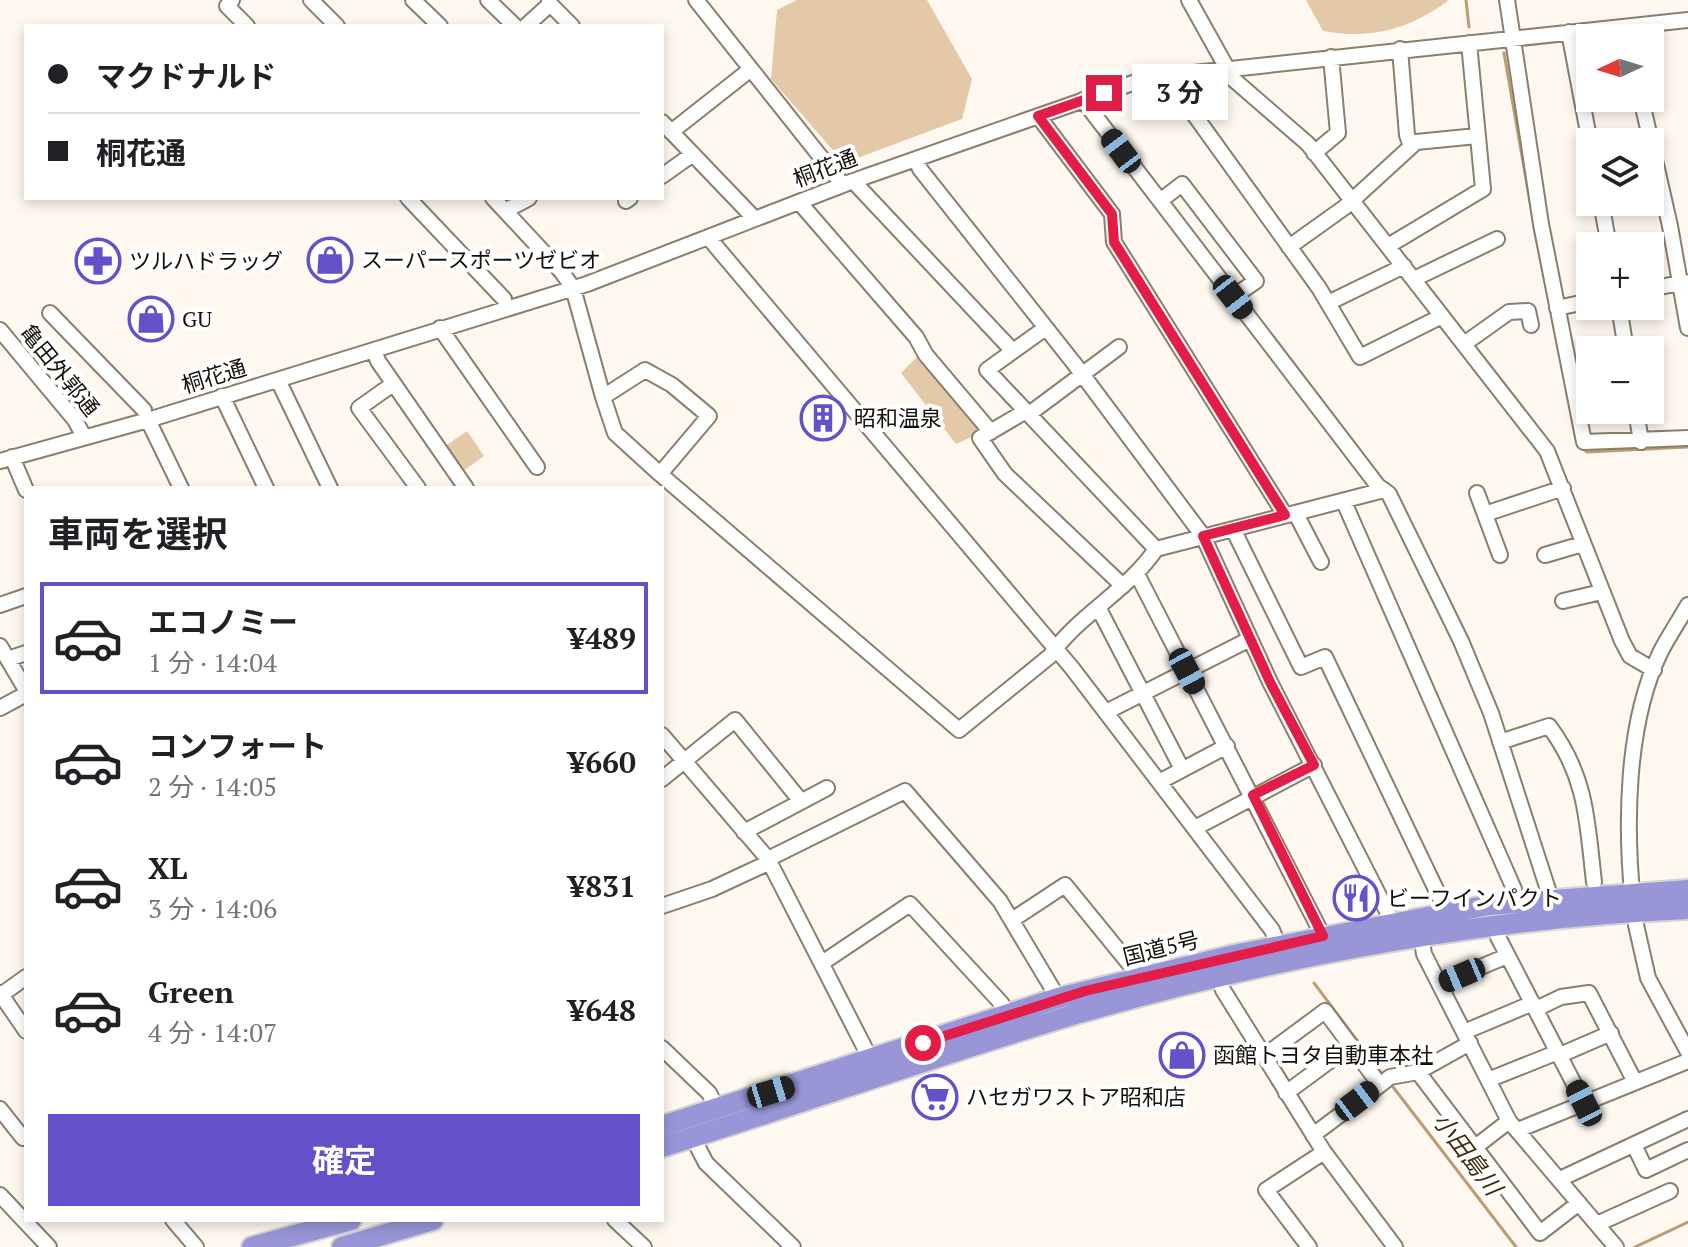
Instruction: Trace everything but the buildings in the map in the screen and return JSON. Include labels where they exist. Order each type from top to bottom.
[{"type":"highway","name":"国道5号","points":[[1282,955],[1323,936],[1392,921],[1551,899],[1634,910],[1688,890]]},
{"type":"highway","name":"国道5号","points":[[664,1146],[1058,998],[1282,955],[1421,935],[1634,910],[1688,909]]},
{"type":"highway","name":"国道5号","points":[[664,1125],[1077,1014],[1214,969]]},
{"type":"highway","points":[[252,1247],[286,1243],[345,1222]]},
{"type":"highway","points":[[342,1247],[426,1222]]},
{"type":"street","points":[[232,0],[227,6],[245,24]]},
{"type":"street","points":[[311,0],[335,24]]},
{"type":"street","points":[[413,0],[438,24]]},
{"type":"street","points":[[488,0],[513,24]]},
{"type":"street","points":[[1189,0],[1242,89],[1314,153],[1547,451],[1622,641],[1630,656],[1654,670]]},
{"type":"street","points":[[1507,0],[1557,308],[1584,442],[1688,438]]},
{"type":"street","points":[[528,24],[550,2],[570,24]]},
{"type":"street","points":[[701,2],[751,69],[848,183],[1012,350]]},
{"type":"street","points":[[1686,21],[1688,38]]},
{"type":"street","name":"桐花通","points":[[1664,25],[1686,21]]},
{"type":"street","points":[[1569,32],[1587,128]]},
{"type":"street","name":"桐花通","points":[[6,459],[146,415],[278,380],[573,288],[848,183],[1165,74],[1576,32]]},
{"type":"street","points":[[1388,246],[1483,189],[1469,43]]},
{"type":"street","points":[[1400,49],[1407,135],[1411,146]]},
{"type":"street","points":[[1314,153],[1338,133],[1331,57]]},
{"type":"street","points":[[751,69],[666,127],[754,218]]},
{"type":"street","points":[[1165,74],[1328,303],[1360,357],[1442,316]]},
{"type":"street","points":[[1083,100],[1384,490],[1419,551],[1461,641],[1500,742],[1551,899]]},
{"type":"street","points":[[1644,112],[1684,282],[1688,328]]},
{"type":"street","points":[[1038,116],[1112,214],[1114,242],[1321,562]]},
{"type":"street","points":[[1289,247],[1352,200],[1416,142],[1477,136]]},
{"type":"street","points":[[664,175],[693,154]]},
{"type":"street","points":[[916,159],[920,169],[1082,374],[1203,536],[1250,639],[1392,921]]},
{"type":"street","points":[[1160,201],[1182,184],[1256,281],[1233,297]]},
{"type":"street","points":[[410,200],[504,299]]},
{"type":"street","points":[[495,200],[573,288],[615,433],[959,730],[1099,609],[1137,574],[1156,549],[1384,490]]},
{"type":"street","points":[[505,211],[525,200]]},
{"type":"street","points":[[799,202],[916,337],[926,355],[991,432]]},
{"type":"street","points":[[708,237],[1106,712],[1272,930],[1282,955]]},
{"type":"street","points":[[1414,279],[1497,239]]},
{"type":"street","points":[[1328,303],[1404,266]]},
{"type":"street","points":[[1664,286],[1684,282]]},
{"type":"street","points":[[1557,308],[1576,304]]},
{"type":"street","points":[[1464,344],[1509,312],[1528,311],[1531,325]]},
{"type":"street","points":[[50,313],[146,415],[180,486]]},
{"type":"street","points":[[440,328],[537,467]]},
{"type":"street","points":[[1044,329],[987,370],[1156,549]]},
{"type":"street","name":"亀田外郭通","points":[[0,330],[75,420],[84,437]]},
{"type":"street","points":[[1119,347],[1028,412],[980,438],[1005,474],[1123,586]]},
{"type":"street","points":[[374,350],[393,384],[465,486]]},
{"type":"street","points":[[603,397],[645,370],[672,385],[709,416],[660,474]]},
{"type":"street","points":[[278,380],[329,486]]},
{"type":"street","points":[[393,384],[359,408],[417,486]]},
{"type":"street","points":[[222,396],[265,486]]},
{"type":"street","points":[[1638,424],[1641,442]]},
{"type":"street","points":[[6,459],[24,487]]},
{"type":"street","points":[[1485,514],[1563,488]]},
{"type":"street","points":[[1477,493],[1500,555]]},
{"type":"street","points":[[1344,502],[1514,889]]},
{"type":"street","points":[[1233,529],[1301,667],[1325,657],[1441,900]]},
{"type":"street","points":[[1545,555],[1579,545]]},
{"type":"street","points":[[1137,574],[1323,936]]},
{"type":"street","points":[[1563,601],[1597,593]]},
{"type":"street","points":[[0,605],[24,597]]},
{"type":"street","points":[[1474,1148],[1513,1126],[1584,1103],[1687,1063],[1648,978],[1634,910],[1632,768],[1637,721],[1654,670],[1688,605]]},
{"type":"street","points":[[1099,609],[1182,769]]},
{"type":"street","points":[[1106,712],[1250,639]]},
{"type":"street","points":[[4,653],[24,688]]},
{"type":"street","points":[[0,708],[24,693]]},
{"type":"street","points":[[664,778],[735,720],[800,800]]},
{"type":"street","points":[[1500,742],[1549,726],[1569,753],[1584,792],[1594,882]]},
{"type":"street","points":[[664,737],[769,861],[874,1068]]},
{"type":"street","points":[[1159,782],[1227,746]]},
{"type":"street","points":[[1195,828],[1314,765]]},
{"type":"street","points":[[744,832],[827,788]]},
{"type":"street","points":[[664,905],[712,889],[905,791],[977,871],[1012,920],[1058,998]]},
{"type":"street","points":[[1012,920],[1065,885],[1131,966]]},
{"type":"street","points":[[822,963],[910,904],[1002,1004]]},
{"type":"street","points":[[1421,935],[1424,954],[1513,1126],[1616,1247]]},
{"type":"street","points":[[1498,937],[1584,1103]]},
{"type":"street","points":[[1440,984],[1507,956]]},
{"type":"street","points":[[1214,969],[1324,1152],[1395,1247]]},
{"type":"street","points":[[24,978],[1,994],[24,1028]]},
{"type":"street","points":[[1313,1135],[1390,1077],[1418,1072],[1467,1038],[1534,1006],[1561,997],[1589,993],[1635,1082]]},
{"type":"street","points":[[1264,1056],[1325,1011],[1380,1085]]},
{"type":"street","points":[[1488,1080],[1611,1033]]},
{"type":"street","points":[[1286,1093],[1351,1045]]},
{"type":"street","points":[[664,1050],[709,1093],[717,1109]]},
{"type":"street","points":[[1418,1072],[1540,1233],[1579,1203]]},
{"type":"street","points":[[0,1109],[24,1137]]},
{"type":"street","points":[[1560,1179],[1688,1119]]},
{"type":"street","points":[[693,1138],[706,1163],[793,1247]]},
{"type":"street","points":[[1634,1145],[1646,1170],[1688,1150]]},
{"type":"street","points":[[1309,1247],[1266,1190],[1324,1152]]},
{"type":"street","points":[[1597,1224],[1670,1191]]},
{"type":"street","points":[[0,1195],[24,1220]]},
{"type":"street","points":[[25,1222],[49,1247]]},
{"type":"street","points":[[175,1222],[196,1247]]},
{"type":"street","points":[[617,1222],[644,1247]]},
{"type":"shaded area","points":[[797,0],[927,0],[972,79],[962,119],[844,163],[771,79],[777,10]]},
{"type":"shaded area","points":[[1306,0],[1448,1],[1404,25],[1357,34],[1323,31]]},
{"type":"shaded area","points":[[920,354],[980,427],[980,433],[956,444],[901,373]]},
{"type":"shaded area","points":[[467,431],[484,456],[462,472],[444,447]]},
{"type":"waterway","points":[[1466,0],[1469,27]]},
{"type":"waterway","points":[[1504,53],[1533,219]]},
{"type":"waterway","points":[[1534,227],[1564,376]]},
{"type":"waterway","points":[[1568,395],[1576,439]]},
{"type":"waterway","points":[[1579,446],[1587,452],[1688,447]]},
{"type":"waterway","name":"小田島川","points":[[1314,983],[1383,1075]]},
{"type":"waterway","name":"小田島川","points":[[1390,1083],[1516,1247]]},
{"type":"waterway","points":[[1635,1247],[1688,1222]]},
{"type":"place","name":"スーパースポーツゼビオ","points":[[330,260]]},
{"type":"place","name":"ツルハドラッグ","points":[[98,261]]},
{"type":"place","name":"GU","points":[[151,319]]},
{"type":"place","name":"昭和温泉","points":[[823,418]]},
{"type":"place","name":"ビーフインパクト","points":[[1356,898]]},
{"type":"place","name":"函館トヨタ自動車本社","points":[[1182,1055]]},
{"type":"place","name":"ハセガワストア昭和店","points":[[935,1097]]},
{"type":"route","points":[[923,1043],[1058,998],[1323,936],[1253,795],[1314,765],[1270,682],[1203,536],[1285,515],[1114,242],[1112,214],[1038,116],[1104,93]]}]
